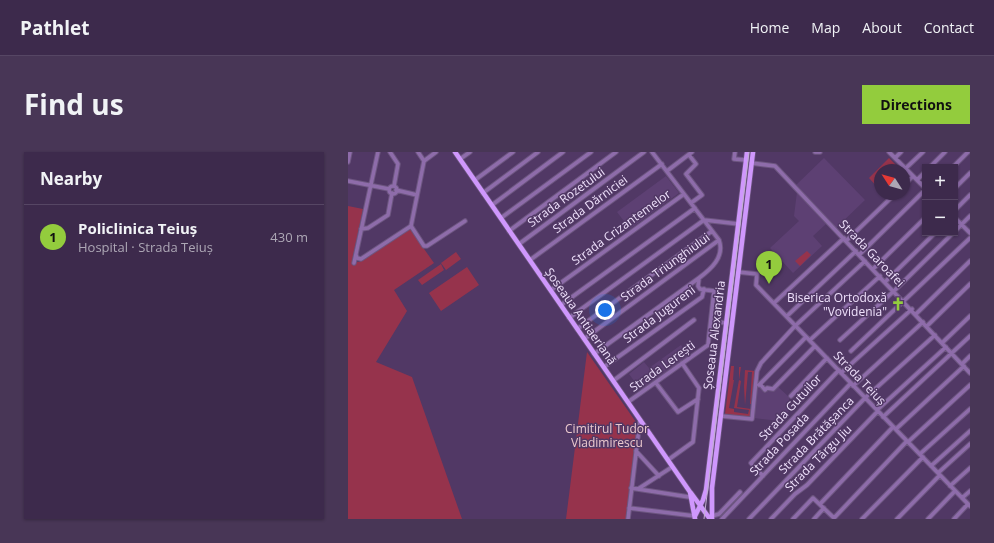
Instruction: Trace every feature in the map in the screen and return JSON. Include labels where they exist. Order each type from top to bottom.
[{"type":"main road","name":"Șoseaua Antiaeriană","points":[[455,152],[672,467],[711,518]]},
{"type":"main road","name":"Șoseaua Alexandria","points":[[695,518],[705,492],[747,152]]},
{"type":"main road","name":"Șoseaua Alexandria","points":[[711,518],[712,492],[753,152]]},
{"type":"main road","points":[[692,494],[701,496],[705,492]]},
{"type":"main road","name":"Șoseaua Antiaeriană","points":[[692,494],[695,518]]},
{"type":"street","points":[[348,162],[350,152]]},
{"type":"street","points":[[354,263],[378,152]]},
{"type":"street","points":[[390,152],[398,166],[394,186],[396,190]]},
{"type":"street","points":[[418,152],[424,161]]},
{"type":"street","points":[[436,152],[424,161],[411,226],[424,246],[426,246],[465,221]]},
{"type":"street","points":[[460,159],[470,152]]},
{"type":"street","points":[[475,180],[513,152]]},
{"type":"street","points":[[484,193],[538,152]]},
{"type":"street","points":[[492,205],[563,152]]},
{"type":"street","points":[[501,218],[591,152]]},
{"type":"street","points":[[510,231],[616,152]]},
{"type":"street","name":"Strada Rozetului","points":[[519,244],[644,152]]},
{"type":"street","points":[[594,354],[699,278],[717,260],[720,251],[719,240],[652,152]]},
{"type":"street","points":[[735,152],[734,159],[746,160]]},
{"type":"street","points":[[815,152],[820,152]]},
{"type":"street","points":[[890,152],[902,164]]},
{"type":"street","points":[[896,158],[902,152]]},
{"type":"street","points":[[910,164],[923,152]]},
{"type":"street","points":[[933,164],[945,152]]},
{"type":"street","points":[[956,164],[968,152]]},
{"type":"street","points":[[667,171],[691,153],[696,165],[686,174],[702,195],[691,203]]},
{"type":"street","name":"Strada Garoafei","points":[[751,162],[775,166],[905,302],[970,373]]},
{"type":"street","name":"Strada Dărniciei","points":[[530,260],[662,164]]},
{"type":"street","points":[[910,173],[922,186]]},
{"type":"street","points":[[958,185],[970,173]]},
{"type":"street","points":[[917,180],[922,175]]},
{"type":"street","points":[[910,179],[913,176]]},
{"type":"street","points":[[348,181],[389,189],[392,193]]},
{"type":"street","points":[[389,189],[394,186]]},
{"type":"street","points":[[361,229],[368,228],[388,215],[392,193],[396,190]]},
{"type":"street","points":[[396,190],[417,195]]},
{"type":"street","points":[[786,316],[858,253],[922,192]]},
{"type":"street","name":"Strada Crizantemelor","points":[[551,290],[684,194]]},
{"type":"street","points":[[958,207],[970,195]]},
{"type":"street","points":[[774,303],[888,200]]},
{"type":"street","points":[[561,305],[695,208]]},
{"type":"street","points":[[958,228],[970,216]]},
{"type":"street","points":[[569,318],[704,220],[744,225]]},
{"type":"street","points":[[873,269],[922,221]]},
{"type":"street","points":[[958,221],[970,233]]},
{"type":"street","points":[[356,255],[357,258],[361,259],[411,226]]},
{"type":"street","points":[[577,329],[712,231]]},
{"type":"street","points":[[885,282],[932,236]]},
{"type":"street","points":[[840,340],[894,291],[950,236]]},
{"type":"street","points":[[851,351],[905,302],[970,238]]},
{"type":"street","name":"Strada Triunghiului","points":[[584,339],[719,240]]},
{"type":"street","points":[[721,416],[752,419],[759,364],[796,326],[865,261]]},
{"type":"street","points":[[916,314],[970,261]]},
{"type":"street","name":"Strada Teiuș","points":[[738,272],[757,274],[756,285],[969,505]]},
{"type":"street","points":[[810,340],[880,276]]},
{"type":"street","name":"Strada Lerești","points":[[628,402],[708,345],[714,291],[698,288],[699,278]]},
{"type":"street","points":[[927,326],[970,284]]},
{"type":"street","name":"Strada Jugureni","points":[[604,367],[702,297],[704,290]]},
{"type":"street","name":"Strada Gutuilor","points":[[764,476],[751,463],[840,372],[912,310]]},
{"type":"street","points":[[942,343],[970,316]]},
{"type":"street","points":[[613,381],[694,320]]},
{"type":"street","points":[[711,321],[726,323]]},
{"type":"street","name":"Strada Posada","points":[[722,519],[852,384],[923,322]]},
{"type":"street","name":"Strada Brătășanca","points":[[749,519],[865,398],[935,335]]},
{"type":"street","points":[[756,388],[806,336]]},
{"type":"street","points":[[884,417],[970,336]]},
{"type":"street","points":[[760,384],[765,390],[767,388],[773,389],[815,346]]},
{"type":"street","name":"Strada Târgu Jiu","points":[[771,519],[795,494],[807,485],[878,411],[946,347]]},
{"type":"street","points":[[820,504],[894,428],[963,365],[970,356]]},
{"type":"street","points":[[791,396],[827,358]]},
{"type":"street","points":[[668,460],[693,442],[698,386],[682,364]]},
{"type":"street","points":[[656,383],[677,411],[680,412],[698,399]]},
{"type":"street","points":[[793,519],[812,499],[820,504],[835,519],[907,442],[970,385]]},
{"type":"street","points":[[690,405],[697,410]]},
{"type":"street","points":[[862,519],[921,456],[970,409]]},
{"type":"street","points":[[628,519],[640,420]]},
{"type":"street","points":[[931,466],[970,431]]},
{"type":"street","points":[[897,519],[939,474],[970,444]]},
{"type":"street","points":[[636,452],[659,476]]},
{"type":"street","points":[[638,489],[672,467]]},
{"type":"street","points":[[950,486],[970,468]]},
{"type":"street","points":[[632,488],[689,497],[692,494]]},
{"type":"street","points":[[928,519],[955,491]]},
{"type":"street","points":[[962,498],[970,491]]},
{"type":"street","points":[[711,518],[719,514],[740,492]]},
{"type":"street","points":[[954,519],[969,505]]},
{"type":"street","points":[[629,508],[695,518]]},
{"type":"street","points":[[814,519],[824,508]]},
{"type":"shaded area","points":[[824,158],[865,200],[836,228],[795,186]]},
{"type":"shaded area","points":[[666,176],[679,193],[630,229],[617,212]]},
{"type":"shaded area","points":[[797,192],[826,224],[813,236],[822,246],[793,273],[770,248],[799,221],[794,216]]},
{"type":"shaded area","points":[[681,345],[689,356],[641,390],[629,374],[644,362],[649,368]]},
{"type":"shaded area","points":[[761,386],[765,390],[775,389],[777,386],[789,397],[789,401],[794,406],[780,421],[754,418],[757,388]]},
{"type":"green space","points":[[889,158],[895,164],[883,164]]},
{"type":"green space","points":[[874,173],[874,183],[869,178]]},
{"type":"green space","points":[[348,206],[363,209],[352,261],[359,262],[410,229],[434,263],[394,290],[407,311],[376,362],[412,377],[462,519],[348,519]]},
{"type":"green space","points":[[807,251],[811,255],[800,266],[795,261]]},
{"type":"green space","points":[[456,252],[461,259],[446,270],[441,263]]},
{"type":"green space","points":[[441,264],[444,270],[422,285],[418,280]]},
{"type":"green space","points":[[467,267],[479,285],[441,311],[429,293]]},
{"type":"green space","name":"Cimitirul Tudor Vladimirescu","points":[[587,352],[638,425],[626,519],[566,519]]},
{"type":"green space","points":[[731,366],[734,366],[734,380],[729,408],[734,409],[734,412],[748,414],[749,410],[734,408],[739,380],[741,381],[737,407],[751,409],[750,417],[725,414]]},
{"type":"green space","points":[[739,367],[741,367],[739,380]]},
{"type":"green space","points":[[745,370],[755,371],[753,387],[755,389],[753,389],[750,404],[752,372],[748,372],[745,405],[744,387]]},
{"type":"tram line","points":[[704,519],[749,152]]},
{"type":"place","name":"Policlinica Teiuș","points":[[769,284]]},
{"type":"place","name":"Biserica Ortodoxă \"Vovidenia\"","points":[[898,304]]}]
